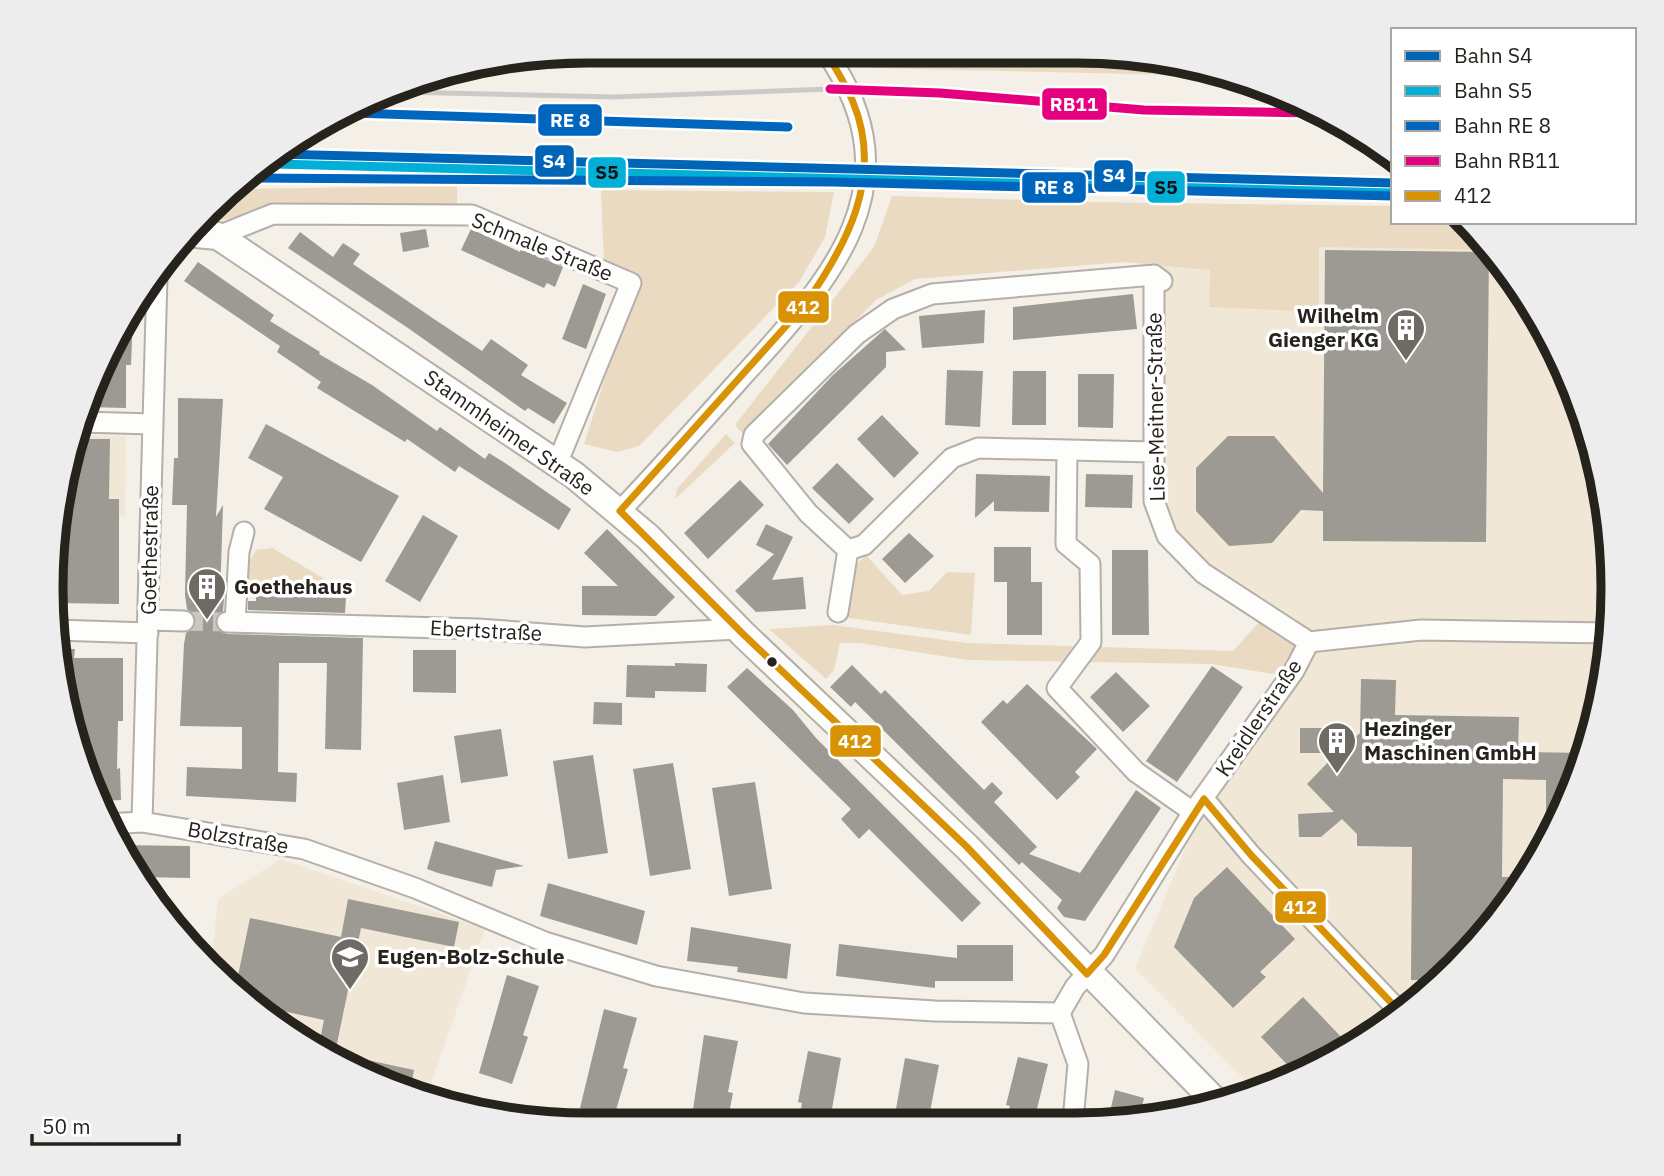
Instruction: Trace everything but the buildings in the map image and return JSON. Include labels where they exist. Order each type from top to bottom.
[{"type":"main road","name":"Stammheimer Straße","points":[[200,234],[218,236],[557,464],[620,511],[738,629],[967,847],[1087,974],[1210,1096]]},
{"type":"street","points":[[620,511],[788,328],[830,275],[850,236],[861,202],[865,170],[863,139],[852,97],[834,63]]},
{"type":"street","name":"Schmale Straße","points":[[218,236],[273,214],[472,215],[631,283],[557,464]]},
{"type":"street","name":"Lise-Meitner-Straße","points":[[848,550],[808,513],[752,444],[754,435],[857,334],[893,309],[932,293],[1158,278],[1154,501],[1167,536],[1203,573],[1310,642]]},
{"type":"street","name":"Goethestraße","points":[[142,822],[157,288]]},
{"type":"street","points":[[90,422],[153,424]]},
{"type":"street","points":[[838,612],[848,550],[864,545],[952,458],[978,448],[1153,452]]},
{"type":"street","points":[[1067,450],[1066,544],[1090,564],[1091,642],[1057,688],[1136,772],[1198,806],[1251,855],[1394,1006]]},
{"type":"street","name":"Ebertstraße","points":[[244,531],[231,622],[478,629],[585,637],[738,629]]},
{"type":"street","points":[[65,630],[148,626],[184,621]]},
{"type":"street","name":"Kreidlerstraße","points":[[1087,974],[1104,955],[1198,806],[1294,671],[1310,642],[1421,630],[1599,633]]},
{"type":"street","name":"Bolzstraße","points":[[119,823],[142,822],[304,849],[415,888],[545,942],[656,976],[804,1003],[935,1011],[1060,1013]]},
{"type":"street","points":[[1074,1113],[1077,1064],[1060,1013],[1075,987],[1087,974]]},
{"type":"shaded area","points":[[874,63],[1076,63],[1145,67],[1188,75],[873,68]]},
{"type":"shaded area","points":[[457,186],[457,210],[273,209],[213,221],[247,189]]},
{"type":"shaded area","points":[[601,190],[834,192],[825,237],[799,282],[639,446],[617,452],[584,444],[635,284],[604,263]]},
{"type":"shaded area","points":[[892,196],[1391,206],[1391,224],[1454,224],[1478,250],[1319,247],[1319,312],[1209,307],[1210,270],[1124,262],[915,279],[876,300],[744,435],[735,425],[874,247]]},
{"type":"shaded area","points":[[1169,231],[1470,241],[1513,296],[1547,356],[1573,419],[1597,519],[1600,622],[1591,690],[1573,757],[1561,789],[1513,880],[1471,934],[1396,1005],[1338,1043],[1308,1059],[1249,1084],[1135,969],[1205,800],[1310,642],[1203,573],[1154,501],[1154,275]]},
{"type":"shaded area","points":[[726,434],[735,443],[675,499],[677,489]]},
{"type":"shaded area","points":[[86,435],[126,436],[125,516],[68,515]]},
{"type":"shaded area","points":[[272,548],[330,582],[324,593],[249,591],[249,562],[256,550]]},
{"type":"shaded area","points":[[866,555],[902,595],[929,591],[947,572],[975,573],[971,635],[842,617],[847,573]]},
{"type":"shaded area","points":[[1261,620],[1297,645],[1280,675],[1212,664],[967,660],[860,643],[840,643],[834,670],[826,679],[769,629],[833,625],[967,643],[1233,651]]},
{"type":"shaded area","name":"Eugen-Bolz-Schule","points":[[281,859],[485,929],[429,1088],[387,1073],[325,1043],[268,1005],[242,983],[212,954],[218,899]]},
{"type":"tunnel","points":[[184,621],[227,622]]},
{"type":"railway","points":[[415,92],[614,97],[830,89]]},
{"type":"rail line","name":"RB11","points":[[830,89],[940,93],[1144,110],[1298,113]]},
{"type":"rail line","name":"S4","points":[[291,154],[1391,183]]},
{"type":"rail line","name":"S5","points":[[278,164],[1391,193]]},
{"type":"transit line","name":"412","points":[[620,511],[804,306],[847,234],[862,183],[862,130],[853,102],[833,63]]},
{"type":"transit line","points":[[364,113],[788,127]]},
{"type":"transit line","points":[[260,178],[833,182],[1391,196]]},
{"type":"transit line","name":"412","points":[[620,511],[743,634],[967,847],[1087,974]]},
{"type":"transit line","name":"412","points":[[1204,799],[1251,855],[1394,1006]]},
{"type":"transit line","name":"412","points":[[1087,974],[1104,955],[1204,799]]},
{"type":"place","name":"Wilhelm Gienger KG","points":[[1406,362]]},
{"type":"place","name":"Goethehaus","points":[[207,621]]},
{"type":"place","name":"Hezinger Maschinen GmbH","points":[[1337,775]]},
{"type":"place","name":"Eugen-Bolz-Schule","points":[[350,991]]}]
